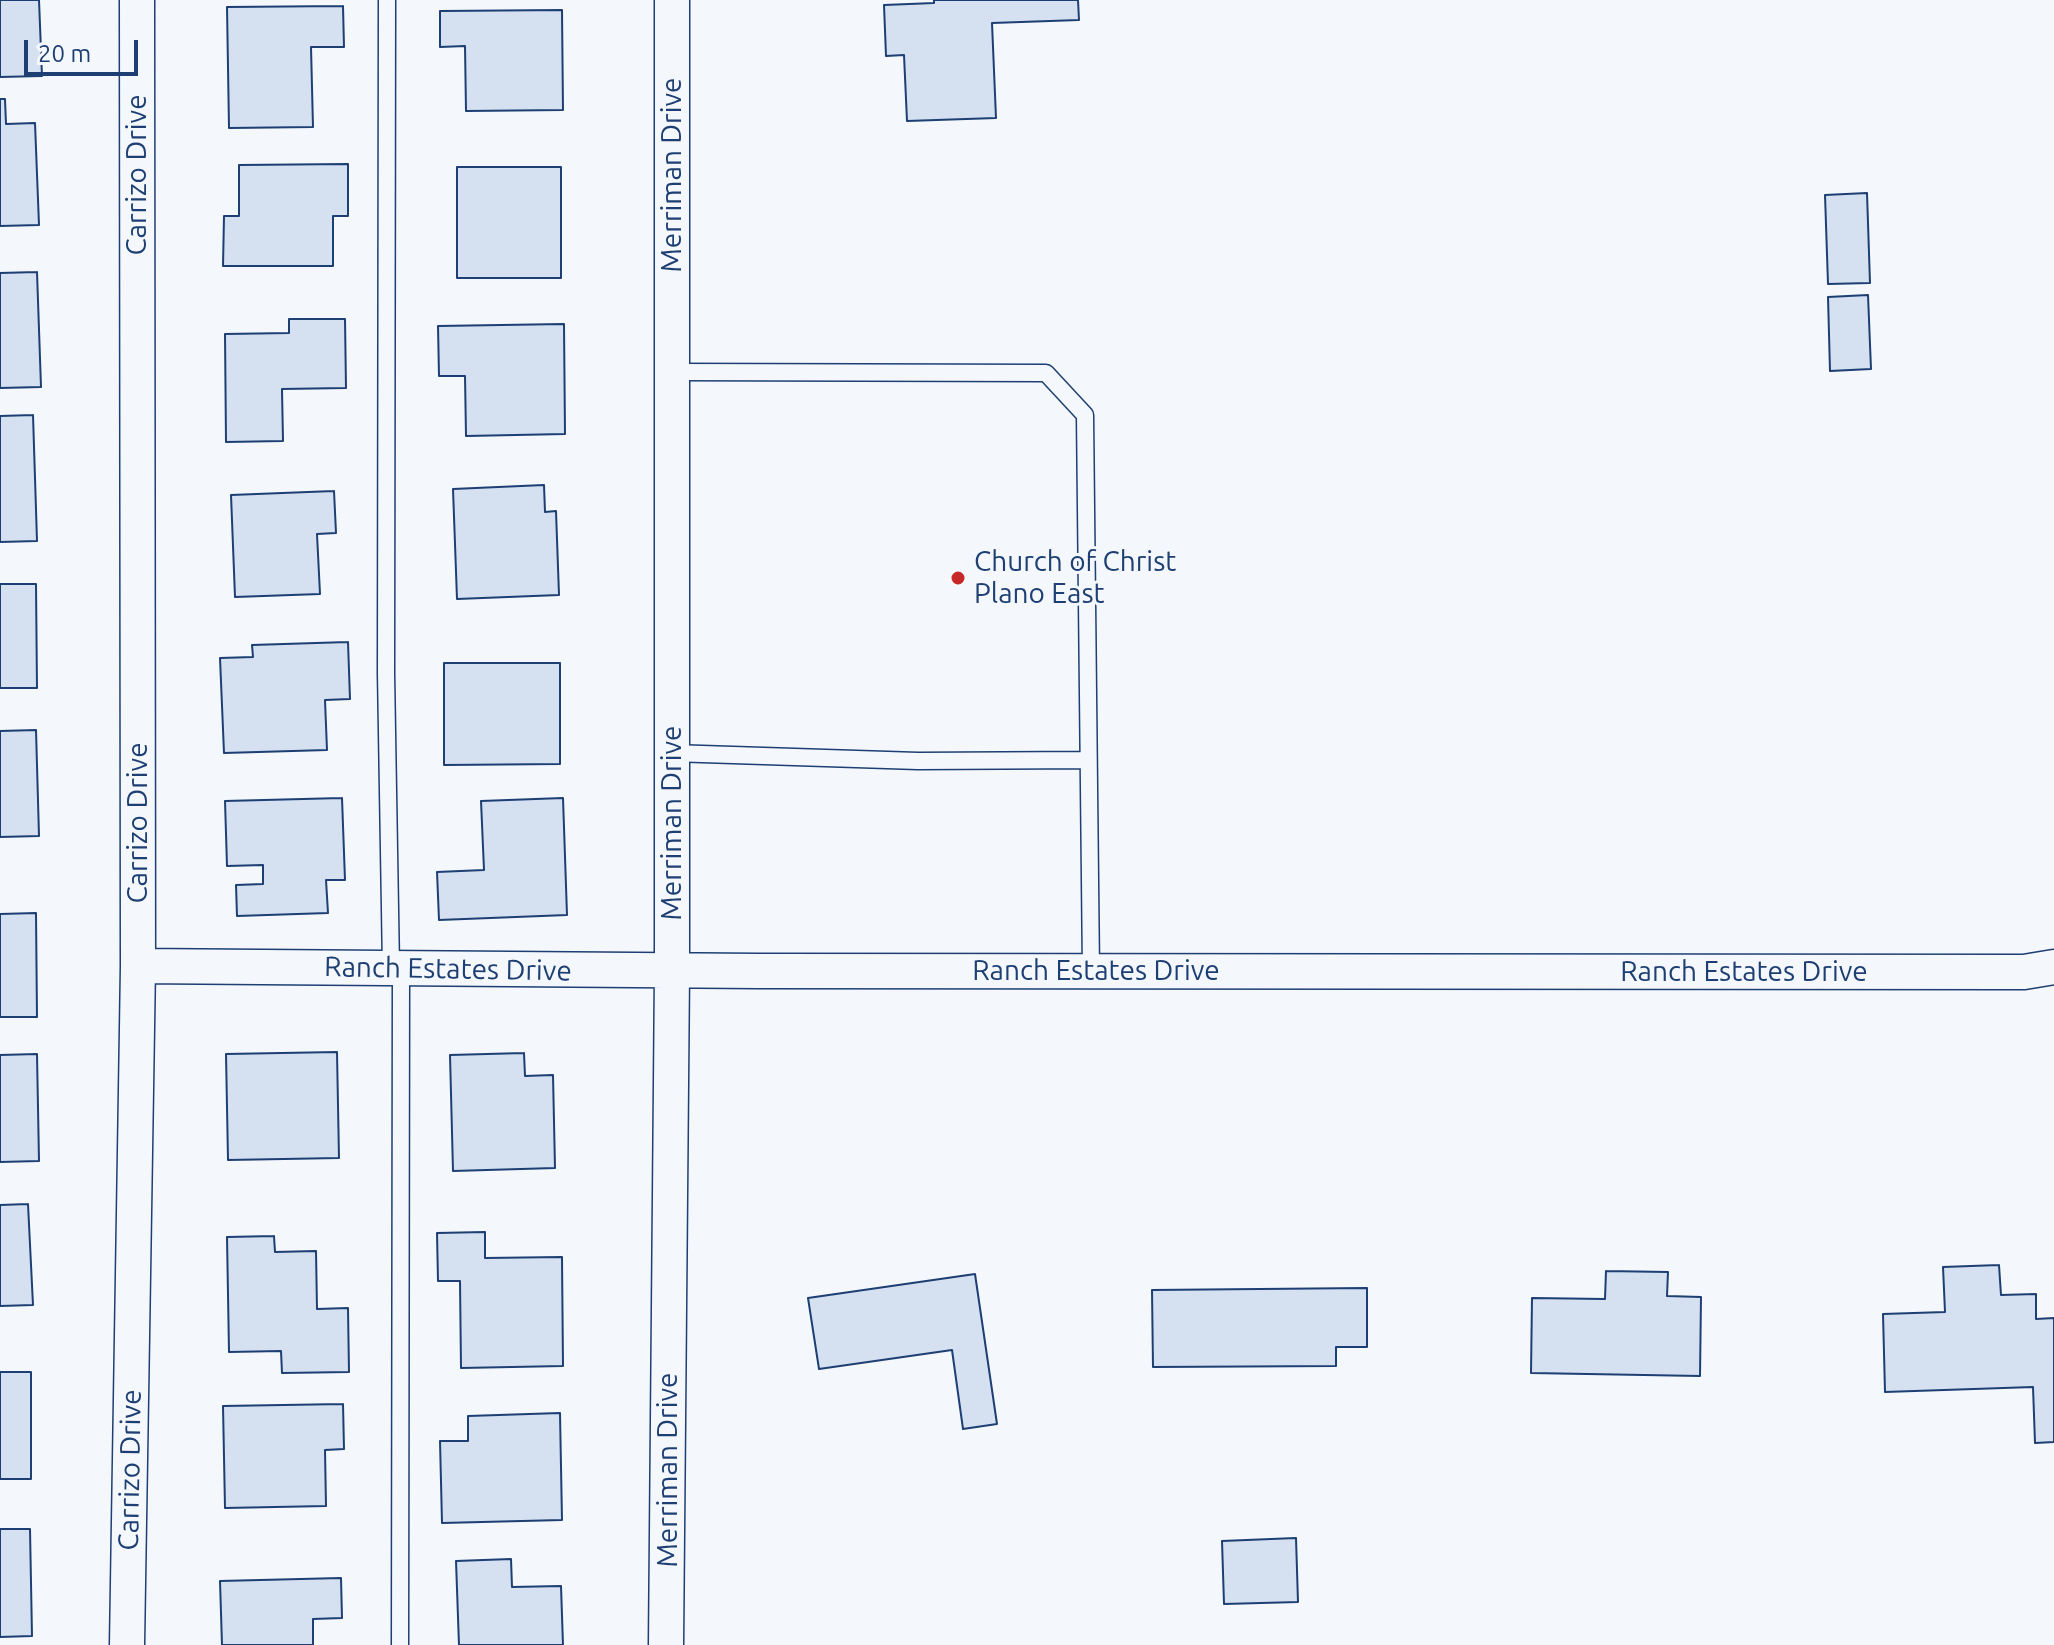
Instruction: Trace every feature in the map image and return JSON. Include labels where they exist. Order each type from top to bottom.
[{"type":"street","name":"Carrizo Drive","points":[[127,1645],[138,966],[137,0]]},
{"type":"street","name":"Merriman Drive","points":[[666,1645],[672,971],[672,0]]},
{"type":"street","name":"Ranch Estates Drive","points":[[138,966],[1091,972],[2024,972],[2054,967]]},
{"type":"lane","points":[[387,0],[386,673],[396,968],[400,1645]]},
{"type":"lane","points":[[672,372],[1046,373],[1085,415],[1091,972]]},
{"type":"lane","points":[[671,753],[918,761],[1088,760]]},
{"type":"building","points":[[0,0],[39,0],[42,76],[0,77]]},
{"type":"building","points":[[934,0],[1078,0],[1079,20],[992,23],[996,118],[907,121],[904,55],[886,56],[884,5],[934,3]]},
{"type":"building","points":[[343,6],[344,47],[311,47],[313,127],[229,128],[227,7]]},
{"type":"building","points":[[562,10],[563,110],[466,111],[465,46],[440,47],[440,11]]},
{"type":"building","points":[[0,99],[5,99],[6,124],[35,123],[39,225],[0,226]]},
{"type":"building","points":[[348,164],[348,216],[333,216],[333,266],[223,266],[224,216],[239,216],[239,165]]},
{"type":"building","points":[[457,167],[561,167],[561,278],[457,278]]},
{"type":"building","points":[[1867,193],[1870,283],[1828,284],[1825,195]]},
{"type":"building","points":[[37,272],[41,387],[0,388],[0,273]]},
{"type":"building","points":[[1868,295],[1871,369],[1830,371],[1828,297]]},
{"type":"building","points":[[289,319],[345,319],[346,388],[282,389],[283,441],[226,442],[225,334],[289,333]]},
{"type":"building","points":[[564,324],[565,434],[466,436],[465,376],[439,376],[438,326]]},
{"type":"building","points":[[33,415],[37,541],[0,542],[0,416]]},
{"type":"building","points":[[544,485],[545,512],[556,511],[559,595],[457,599],[453,489]]},
{"type":"building","points":[[334,491],[336,533],[317,534],[320,594],[235,597],[231,495]]},
{"type":"building","points":[[0,584],[36,584],[37,688],[0,688]]},
{"type":"building","points":[[348,642],[350,699],[325,700],[327,750],[224,753],[220,658],[253,657],[252,645]]},
{"type":"building","points":[[444,663],[560,663],[560,764],[444,765]]},
{"type":"building","points":[[36,730],[39,836],[0,837],[0,731]]},
{"type":"building","points":[[342,798],[345,880],[326,880],[328,913],[237,916],[236,885],[263,884],[263,865],[227,866],[225,801]]},
{"type":"building","points":[[563,798],[567,915],[439,920],[437,872],[484,870],[481,801]]},
{"type":"building","points":[[36,913],[37,1017],[0,1017],[0,914]]},
{"type":"building","points":[[337,1052],[339,1158],[228,1160],[226,1054]]},
{"type":"building","points":[[524,1053],[525,1076],[553,1075],[555,1168],[453,1171],[450,1055]]},
{"type":"building","points":[[37,1054],[39,1161],[0,1162],[0,1055]]},
{"type":"building","points":[[28,1204],[33,1305],[0,1306],[0,1205]]},
{"type":"building","points":[[485,1232],[485,1258],[562,1257],[563,1366],[461,1368],[460,1281],[438,1281],[437,1233]]},
{"type":"building","points":[[274,1236],[275,1252],[316,1251],[317,1309],[348,1308],[349,1372],[282,1373],[281,1351],[229,1352],[227,1237]]},
{"type":"building","points":[[1999,1265],[2001,1295],[2036,1294],[2036,1319],[2054,1318],[2054,1442],[2035,1443],[2033,1387],[1885,1392],[1883,1314],[1945,1312],[1943,1267]]},
{"type":"building","points":[[1606,1271],[1668,1272],[1667,1296],[1701,1297],[1700,1376],[1531,1373],[1532,1298],[1605,1299]]},
{"type":"building","points":[[975,1274],[997,1424],[963,1429],[952,1350],[819,1369],[808,1298]]},
{"type":"building","points":[[1367,1288],[1367,1347],[1336,1347],[1336,1366],[1153,1367],[1152,1290]]},
{"type":"building","points":[[0,1372],[31,1372],[31,1479],[0,1479]]},
{"type":"building","points":[[343,1404],[344,1449],[325,1450],[326,1506],[225,1508],[223,1406]]},
{"type":"building","points":[[560,1413],[562,1520],[442,1523],[440,1441],[468,1441],[468,1416]]},
{"type":"building","points":[[0,1529],[30,1529],[32,1636],[0,1637]]},
{"type":"building","points":[[1296,1538],[1298,1602],[1224,1604],[1222,1541]]},
{"type":"building","points":[[511,1559],[512,1587],[561,1586],[563,1645],[459,1645],[456,1561]]},
{"type":"building","points":[[341,1578],[342,1618],[313,1619],[313,1645],[222,1645],[220,1581]]},
{"type":"place","name":"Church of Christ Plano East","points":[[958,578]]}]
